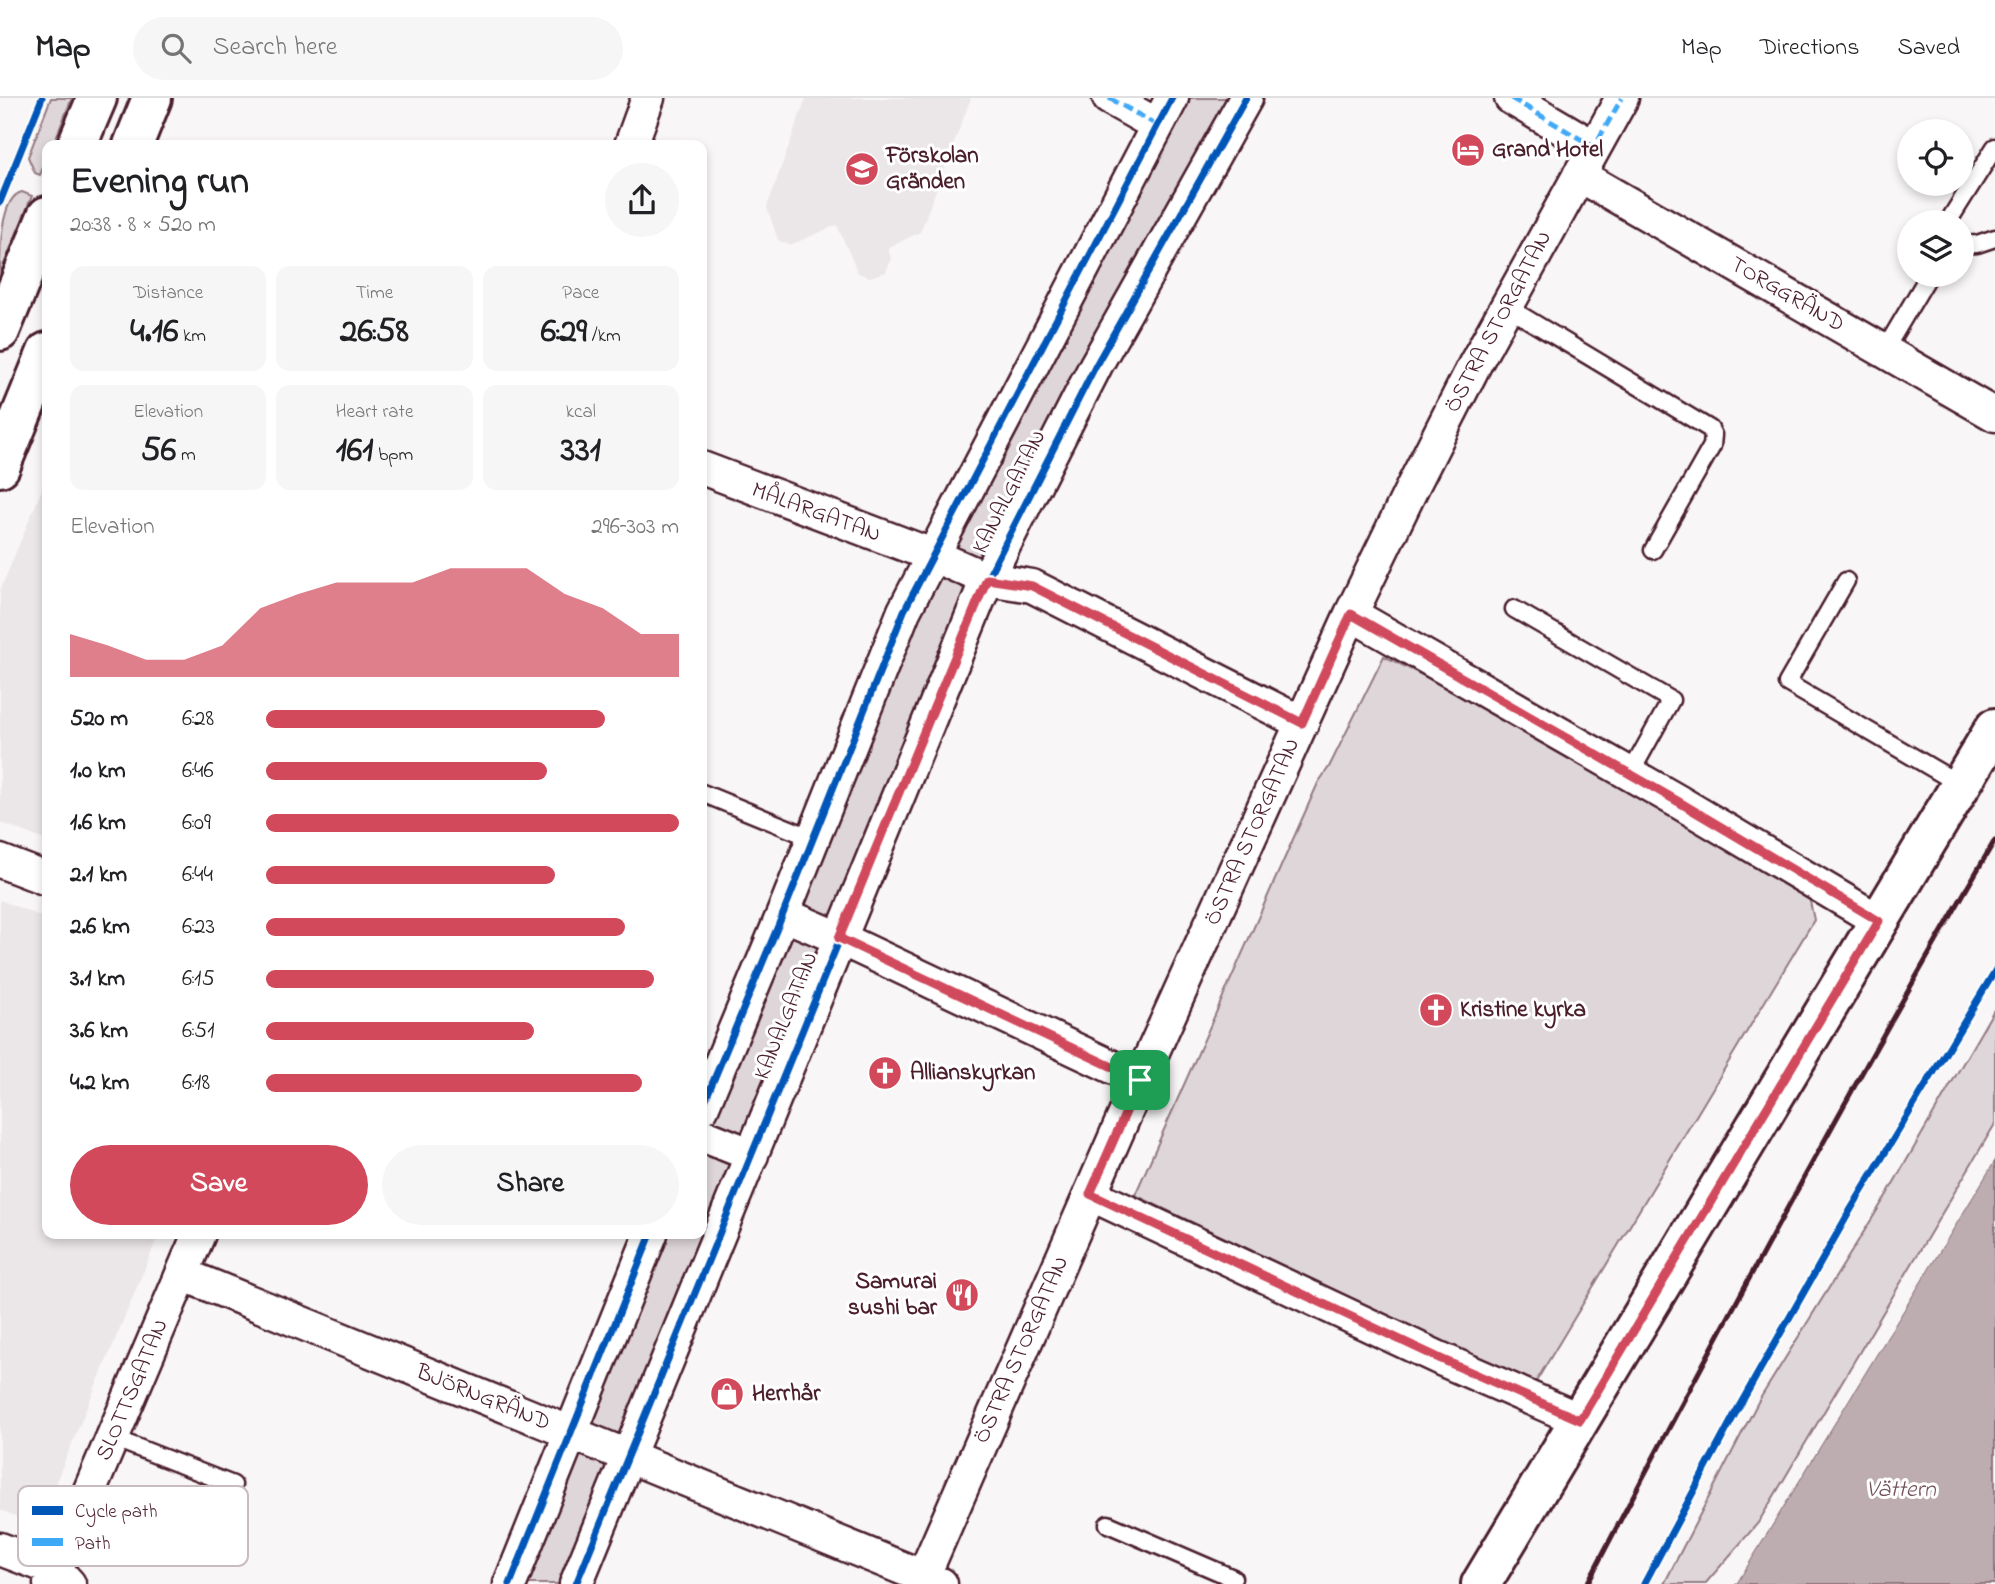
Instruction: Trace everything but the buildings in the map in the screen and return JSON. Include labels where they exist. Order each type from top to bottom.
[{"type":"street","points":[[79,140],[97,98]]},
{"type":"street","points":[[135,140],[152,98]]},
{"type":"street","points":[[633,140],[648,98]]},
{"type":"street","points":[[1109,98],[1165,111]]},
{"type":"street","name":"KANALGATAN","points":[[576,1584],[987,579],[1096,365],[1246,98]]},
{"type":"street","points":[[1511,98],[1594,147]]},
{"type":"street","name":"ÖSTRA STORGATAN","points":[[928,1582],[1090,1194],[1351,614],[1413,486],[1507,307],[1622,98]]},
{"type":"street","name":"KANALGATAN","points":[[707,1096],[904,611],[1165,111]]},
{"type":"street","name":"TORGGRÄND","points":[[1579,175],[1995,415]]},
{"type":"street","points":[[0,331],[42,228]]},
{"type":"street","points":[[0,467],[42,364]]},
{"type":"street","name":"MÅLARGATAN","points":[[707,470],[932,555],[987,579],[1032,586],[1302,723]]},
{"type":"street","points":[[1351,614],[1879,921]]},
{"type":"street","points":[[1481,1584],[1995,728]]},
{"type":"street","points":[[0,861],[42,877]]},
{"type":"street","points":[[783,914],[1140,1080]]},
{"type":"street","points":[[707,1137],[752,1156]]},
{"type":"street","points":[[1090,1194],[1429,1353],[1580,1420]]},
{"type":"street","name":"SLOTTSGATAN","points":[[94,1486],[197,1239]]},
{"type":"street","points":[[510,1584],[649,1239]]},
{"type":"street","name":"BJÖRNGRÄND","points":[[182,1274],[928,1582]]},
{"type":"street","points":[[0,1549],[18,1558]]},
{"type":"street","points":[[33,1566],[58,1579]]},
{"type":"lane","points":[[1956,210],[1995,147]]},
{"type":"lane","points":[[1974,244],[1995,238]]},
{"type":"lane","points":[[1884,351],[1922,287]]},
{"type":"lane","points":[[1507,307],[1710,429],[1713,435],[1712,446],[1653,550]]},
{"type":"lane","points":[[1846,581],[1787,683],[1961,785]]},
{"type":"lane","points":[[1514,609],[1671,700],[1630,774]]},
{"type":"lane","points":[[707,795],[813,838]]},
{"type":"lane","points":[[113,1438],[233,1485]]},
{"type":"lane","points":[[1108,1524],[1233,1578],[1230,1584]]},
{"type":"shaded area","points":[[51,98],[72,98],[55,140],[42,140],[40,175],[35,173],[28,157]]},
{"type":"shaded area","name":"Förskolan Gränden","points":[[806,98],[971,98],[920,232],[888,248],[891,259],[886,272],[870,277],[858,273],[837,225],[790,245],[778,240],[767,207]]},
{"type":"shaded area","points":[[1172,98],[1253,98],[987,579],[576,1584],[510,1584],[649,1239],[707,1239],[707,1096],[904,611]]},
{"type":"shaded area","points":[[22,192],[32,196],[0,274],[5,215],[9,204]]},
{"type":"shaded area","points":[[42,489],[42,839],[0,822],[0,591]]},
{"type":"shaded area","points":[[1384,656],[1519,723],[1806,883],[1814,920],[1534,1385],[1135,1195],[1318,783],[1329,767]]},
{"type":"shaded area","points":[[0,900],[42,917],[42,1239],[157,1239],[54,1486],[18,1486],[18,1517],[0,1510]]},
{"type":"shaded area","points":[[1995,1008],[1995,1124],[1758,1523],[1705,1584],[1664,1584],[1758,1402],[1886,1196]]},
{"type":"water","name":"Vättern","points":[[1995,1160],[1995,1584],[1736,1584]]},
{"type":"pier","points":[[1995,1156],[1736,1584],[1733,1584]]},
{"type":"railway","points":[[1587,1584],[1786,1209],[1995,840]]},
{"type":"marked path","points":[[1109,98],[1157,125]]},
{"type":"marked path","points":[[1511,98],[1594,147],[1622,98]]},
{"type":"cycle path","points":[[0,202],[42,98]]},
{"type":"cycle path","points":[[707,1096],[904,611],[1172,98]]},
{"type":"cycle path","points":[[576,1584],[987,579],[1096,365],[1246,98]]},
{"type":"cycle path","points":[[1644,1584],[1736,1412],[1851,1209],[1995,971]]},
{"type":"cycle path","points":[[510,1584],[649,1239]]},
{"type":"place","name":"Grand Hotel","points":[[1468,150]]},
{"type":"place","name":"Förskolan Gränden","points":[[862,169]]},
{"type":"place","name":"Kristine kyrka","points":[[1436,1010]]},
{"type":"place","name":"Allianskyrkan","points":[[885,1073]]},
{"type":"place","name":"Samurai sushi bar","points":[[962,1295]]},
{"type":"place","name":"Herrhår","points":[[727,1394]]},
{"type":"route","points":[[987,579],[1032,586],[1302,723],[1351,614],[1679,802],[1879,921],[1580,1420],[1441,1359],[1090,1194],[1140,1080],[839,938],[987,579]]}]
